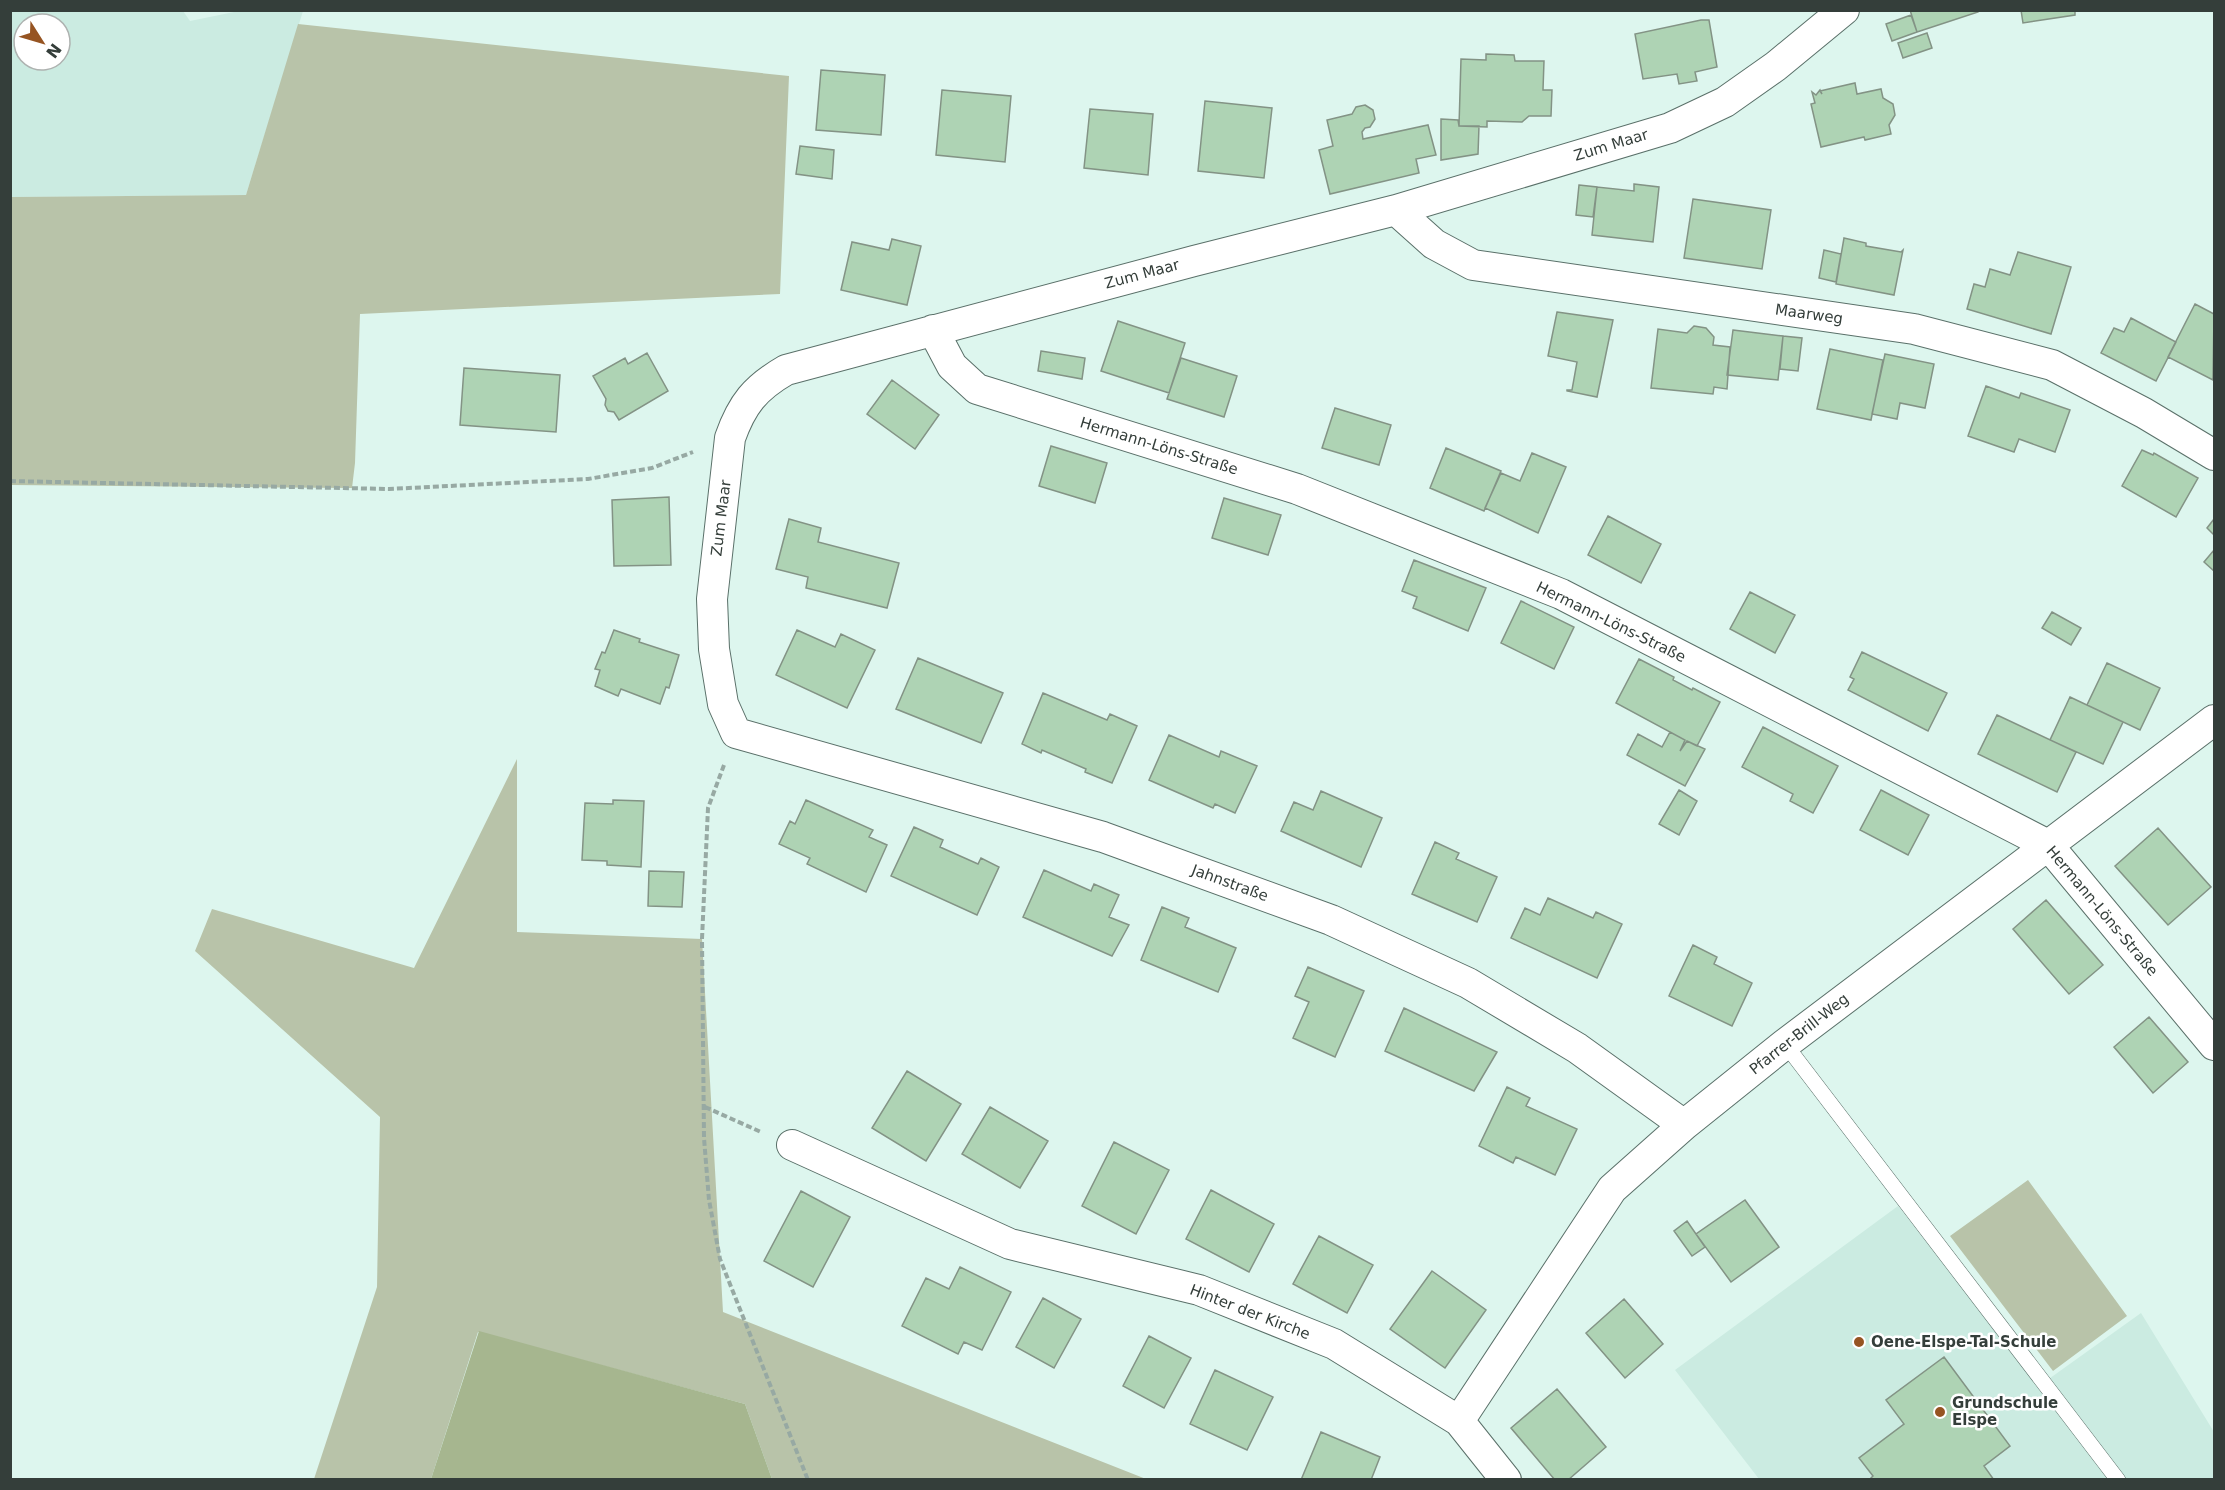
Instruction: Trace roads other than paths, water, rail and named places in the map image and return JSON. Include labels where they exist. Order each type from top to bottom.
[{"type":"street","name":"Zum Maar","points":[[736,733],[723,704],[714,649],[711,599],[730,438],[738,417],[750,398],[766,382],[786,370],[1194,261],[1396,210],[1670,128],[1725,102],[1776,66],[1844,10]]},
{"type":"street","name":"Maarweg","points":[[1396,210],[1434,244],[1473,265],[1914,329],[2052,365],[2144,413],[2214,455]]},
{"type":"street","name":"Hermann-Löns-Straße","points":[[933,330],[952,366],[977,389],[1298,489],[1561,594],[2049,844],[2214,1045]]},
{"type":"street","name":"Pfarrer-Brill-Weg","points":[[1459,1421],[1612,1189],[1684,1125],[1785,1044],[2214,720]]},
{"type":"street","name":"Jahnstraße","points":[[736,733],[1103,837],[1332,920],[1468,983],[1577,1048],[1684,1125]]},
{"type":"street","name":"Hinter der Kirche","points":[[792,1145],[1010,1244],[1199,1290],[1334,1344],[1459,1421],[1506,1479]]},
{"type":"lane","points":[[1785,1044],[2118,1479]]},
{"type":"place","name":"Oene-Elspe-Tal-Schule","points":[[1859,1342]]},
{"type":"place","name":"Grundschule Elspe","points":[[1940,1412]]}]
